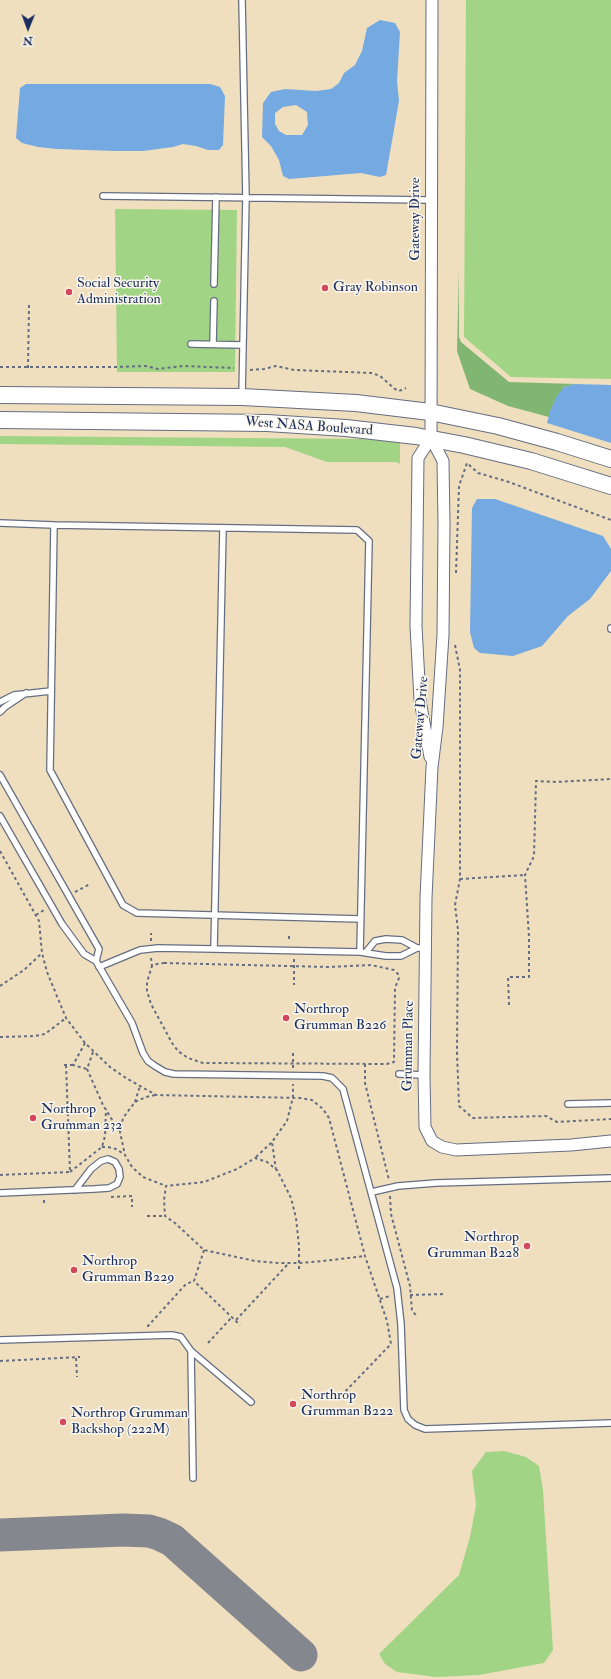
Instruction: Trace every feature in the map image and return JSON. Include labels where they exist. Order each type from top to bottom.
[{"type":"main road","name":"West NASA Boulevard","points":[[0,395],[242,397],[336,402],[430,412],[525,433],[611,459]]},
{"type":"main road","name":"West NASA Boulevard","points":[[0,420],[293,424],[352,428],[431,438],[531,461],[611,486]]},
{"type":"street","name":"Gateway Drive","points":[[432,0],[430,412],[431,438],[444,460],[443,635],[437,727],[432,767]]},
{"type":"street","name":"Gateway Drive","points":[[431,438],[418,458],[416,626],[420,700],[432,767]]},
{"type":"street","name":"Grumman Place","points":[[432,767],[421,948],[425,1127],[432,1141],[442,1147],[463,1150],[571,1145],[611,1141]]},
{"type":"lane","points":[[242,0],[246,197],[242,397]]},
{"type":"lane","points":[[103,196],[430,200]]},
{"type":"lane","points":[[214,284],[216,197]]},
{"type":"lane","points":[[213,344],[214,301]]},
{"type":"lane","points":[[191,344],[244,345]]},
{"type":"lane","points":[[0,523],[356,530],[369,542],[360,919],[363,952]]},
{"type":"lane","points":[[54,525],[50,770],[123,905],[137,913],[360,919]]},
{"type":"lane","points":[[214,949],[216,915],[223,528]]},
{"type":"lane","points":[[0,702],[14,695],[51,691]]},
{"type":"lane","points":[[0,712],[5,707],[27,693]]},
{"type":"lane","points":[[0,775],[99,949],[96,961]]},
{"type":"lane","points":[[0,816],[62,924],[84,954],[96,961],[132,1023],[143,1053],[148,1061],[165,1072],[174,1074],[323,1076],[332,1078],[343,1089],[397,1288],[404,1410],[408,1419],[415,1425],[425,1429],[611,1423]]},
{"type":"lane","points":[[363,952],[375,941],[386,939],[402,940],[421,948]]},
{"type":"lane","points":[[99,967],[140,950],[158,948],[363,952],[386,956],[401,956],[421,948]]},
{"type":"lane","points":[[399,1074],[424,1075]]},
{"type":"lane","points":[[568,1104],[611,1103]]},
{"type":"lane","points":[[0,1193],[75,1190],[109,1188],[117,1184],[120,1177],[120,1169],[115,1162],[108,1159],[101,1161],[91,1169],[75,1190]]},
{"type":"lane","points":[[372,1192],[398,1186],[611,1178]]},
{"type":"lane","points":[[0,1340],[172,1335],[181,1337],[191,1351],[251,1402]]},
{"type":"lane","points":[[191,1351],[193,1478]]},
{"type":"path","points":[[28,368],[29,304]]},
{"type":"path","points":[[0,367],[146,366],[158,369],[183,366],[232,368],[243,370],[264,369],[276,366],[294,370],[372,373],[380,376],[399,391],[406,388]]},
{"type":"path","points":[[456,580],[459,486],[467,463],[478,473],[611,520]]},
{"type":"path","points":[[454,643],[460,670],[460,879],[455,905],[458,930],[457,1052],[459,1106],[473,1118],[546,1116],[557,1122],[611,1119]]},
{"type":"path","points":[[509,1005],[508,977],[529,976],[529,937],[525,875],[534,856],[536,781],[556,782],[611,779]]},
{"type":"path","points":[[0,850],[39,921],[42,953],[47,972],[66,1018],[93,1052],[110,1067],[156,1095]]},
{"type":"path","points":[[460,879],[525,875]]},
{"type":"path","points":[[72,894],[90,884]]},
{"type":"path","points":[[36,915],[47,909]]},
{"type":"path","points":[[151,942],[152,933]]},
{"type":"path","points":[[289,936],[289,945]]},
{"type":"path","points":[[0,986],[24,970],[42,953]]},
{"type":"path","points":[[150,956],[152,966],[147,982],[149,997],[172,1043],[183,1055],[194,1061],[204,1063],[365,1064],[388,1064],[394,1062],[395,988],[399,978],[398,974],[394,970],[371,966],[294,967],[164,963],[152,966]]},
{"type":"path","points":[[294,958],[294,985]]},
{"type":"path","points":[[0,1037],[35,1036],[46,1034],[66,1018]]},
{"type":"path","points":[[73,1066],[85,1043]]},
{"type":"path","points":[[93,1052],[86,1069],[106,1109],[120,1132],[126,1155],[132,1167],[143,1177],[166,1186],[204,1182],[232,1171],[255,1158],[272,1142],[287,1121],[293,1097],[293,1081]]},
{"type":"path","points":[[293,1054],[293,1068]]},
{"type":"path","points":[[365,1064],[365,1083],[390,1181]]},
{"type":"path","points":[[70,1172],[65,1065],[86,1069]]},
{"type":"path","points":[[120,1132],[123,1118],[135,1102],[140,1086]]},
{"type":"path","points":[[135,1102],[146,1097],[156,1095],[293,1097],[312,1100],[329,1118],[364,1256],[387,1321],[391,1344],[338,1399]]},
{"type":"path","points":[[102,1147],[105,1136],[106,1109]]},
{"type":"path","points":[[272,1142],[276,1170],[291,1198],[296,1218],[299,1269]]},
{"type":"path","points":[[0,1175],[70,1172],[102,1147],[108,1146],[126,1155]]},
{"type":"path","points":[[255,1158],[267,1162],[276,1170]]},
{"type":"path","points":[[165,1216],[164,1200],[166,1186]]},
{"type":"path","points":[[390,1195],[391,1214],[410,1286],[412,1311],[417,1316]]},
{"type":"path","points":[[44,1200],[44,1206]]},
{"type":"path","points":[[147,1216],[165,1216],[175,1223],[204,1250],[255,1261],[299,1263],[348,1259],[364,1256]]},
{"type":"path","points":[[194,1281],[204,1250]]},
{"type":"path","points":[[236,1320],[288,1263]]},
{"type":"path","points":[[194,1281],[240,1324]]},
{"type":"path","points":[[141,1327],[148,1326],[186,1284],[194,1281]]},
{"type":"path","points":[[404,1295],[445,1294]]},
{"type":"path","points":[[380,1299],[392,1296]]},
{"type":"path","points":[[208,1343],[232,1317]]},
{"type":"path","points":[[0,1361],[80,1357]]},
{"type":"path","points":[[76,1358],[77,1377]]},
{"type":"green space","points":[[466,0],[611,0],[611,379],[511,377],[464,337]]},
{"type":"green space","points":[[115,209],[237,210],[235,372],[117,372]]},
{"type":"green space","points":[[459,269],[459,337],[461,342],[509,382],[575,384],[564,387],[550,411],[549,417],[508,406],[470,389],[457,351]]},
{"type":"green space","points":[[0,436],[363,439],[400,443],[400,464],[396,462],[327,462],[285,447],[0,444]]},
{"type":"green space","points":[[504,1451],[526,1457],[539,1466],[543,1490],[553,1650],[544,1663],[479,1675],[436,1677],[397,1672],[385,1664],[379,1654],[459,1575],[470,1537],[476,1505],[472,1471],[486,1452]]},
{"type":"water","points":[[380,20],[395,23],[400,32],[397,81],[399,101],[386,175],[380,177],[361,173],[289,179],[283,176],[279,160],[271,146],[262,137],[263,103],[271,92],[285,89],[316,91],[331,89],[339,83],[344,73],[355,65],[362,51],[367,28]],"holes":[[[296,105],[307,112],[308,125],[302,135],[286,135],[279,131],[275,124],[275,113],[283,107]]]},
{"type":"water","points":[[26,84],[210,84],[220,87],[225,96],[223,145],[219,150],[208,150],[183,144],[173,147],[143,151],[115,151],[57,149],[38,147],[22,143],[16,138],[20,88]]},
{"type":"water","points":[[575,384],[611,385],[611,443],[547,423],[550,411],[557,396],[564,387]]},
{"type":"water","points":[[477,499],[495,499],[603,536],[611,549],[611,571],[590,599],[568,616],[542,646],[513,656],[480,653],[474,648],[470,632],[472,508]]},
{"type":"taxiway","points":[[0,1535],[123,1530],[149,1531],[159,1534],[172,1540],[301,1655]]},
{"type":"place","name":"Gray Robinson","points":[[325,288]]},
{"type":"place","name":"Social Security Administration","points":[[69,292]]},
{"type":"place","name":"Northrop Grumman B226","points":[[286,1018]]},
{"type":"place","name":"Northrop Grumman 232","points":[[33,1118]]},
{"type":"place","name":"Northrop Grumman B228","points":[[527,1246]]},
{"type":"place","name":"Northrop Grumman B229","points":[[74,1270]]},
{"type":"place","name":"Northrop Grumman B222","points":[[293,1404]]},
{"type":"place","name":"Northrop Grumman Backshop (222M)","points":[[63,1422]]}]
